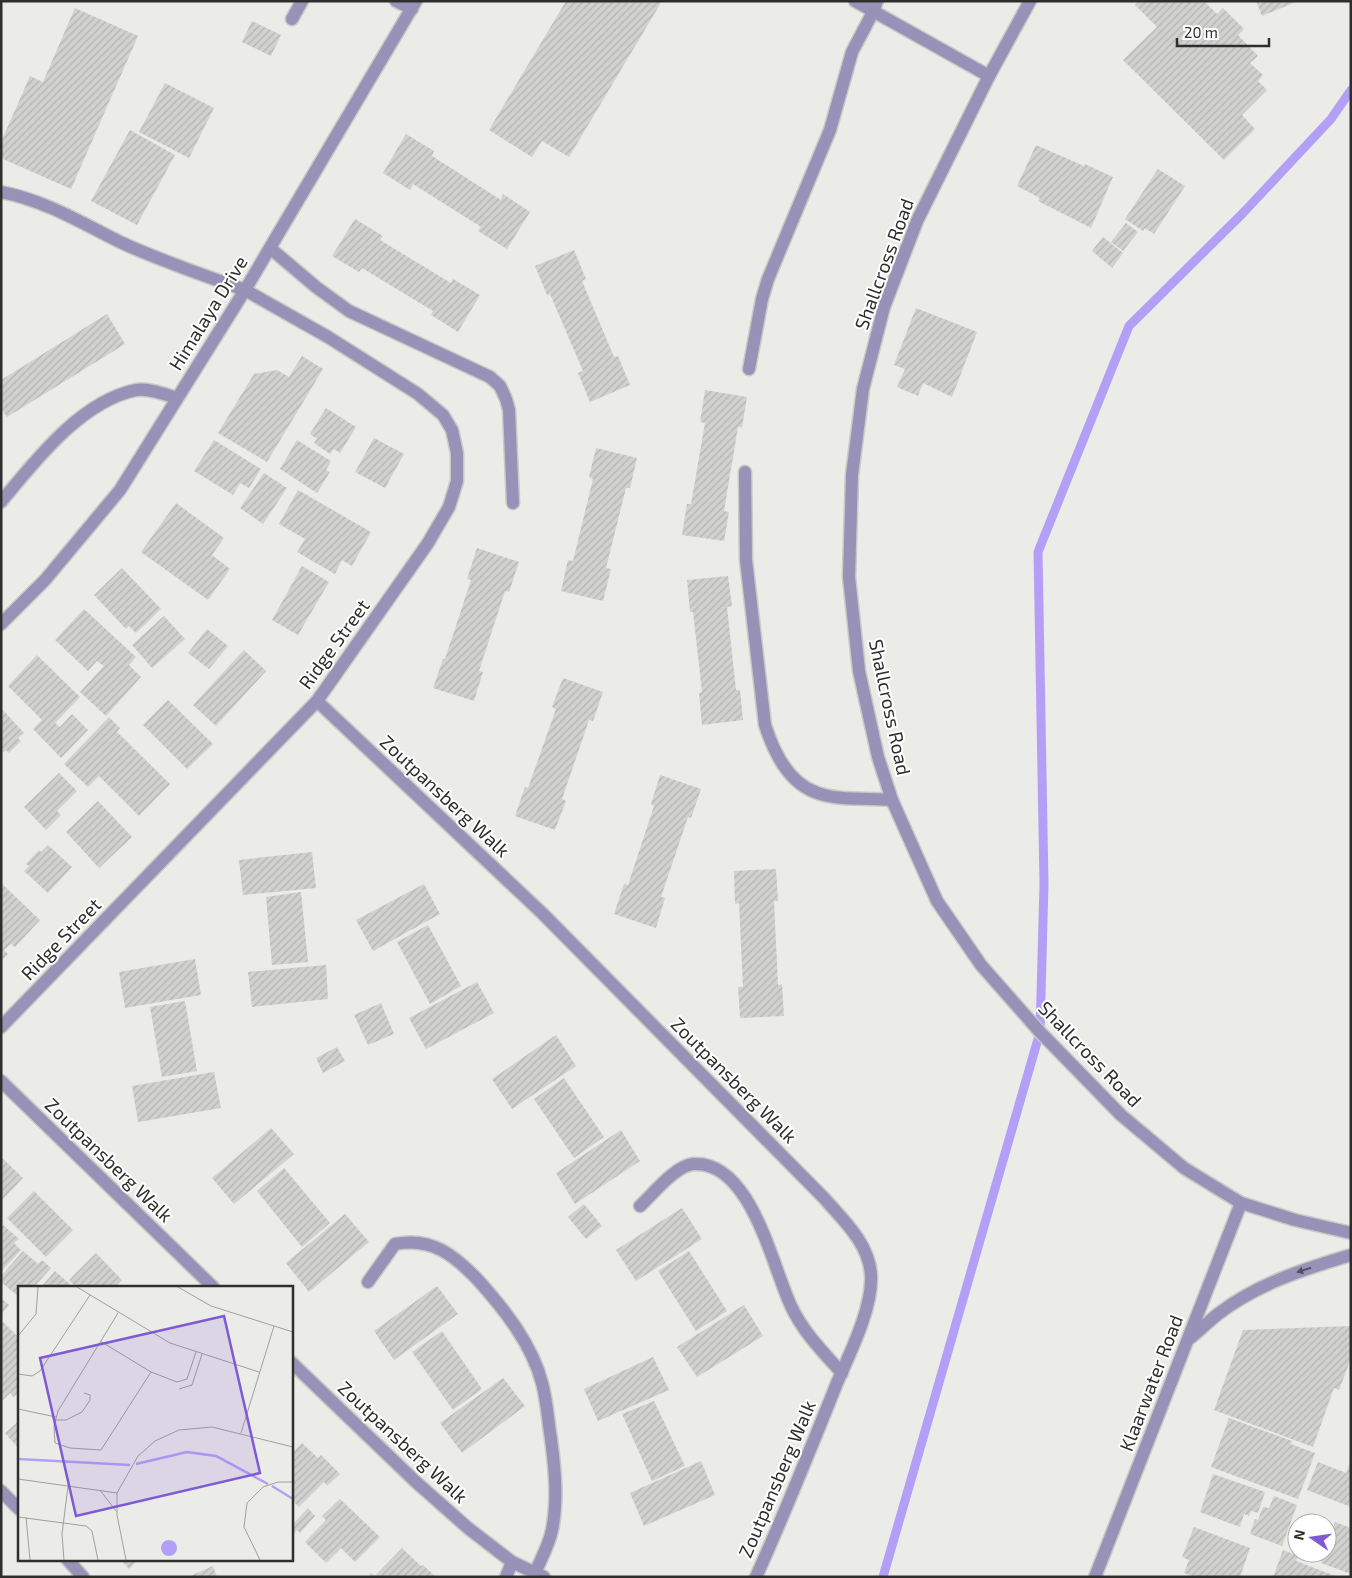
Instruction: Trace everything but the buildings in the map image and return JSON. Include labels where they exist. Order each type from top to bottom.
[{"type":"street","points":[[292,19],[302,1]]},
{"type":"street","points":[[396,1],[414,5]]},
{"type":"street","points":[[855,1],[875,6],[989,76]]},
{"type":"street","name":"Shallcross Road","points":[[1030,1],[989,76],[917,221],[884,307],[863,389],[852,475],[849,577],[859,671],[878,756],[892,800],[936,901],[981,965],[1040,1032],[1121,1115],[1184,1168],[1241,1202],[1294,1220],[1351,1233]]},
{"type":"street","name":"Himalaya Drive","points":[[1,624],[45,580],[120,490],[245,290],[414,5]]},
{"type":"street","points":[[750,369],[762,299],[768,279],[830,130],[852,52],[875,6]]},
{"type":"street","name":"Ridge Street","points":[[1,192],[40,204],[180,267],[245,290],[328,337],[418,394],[443,415],[452,430],[458,453],[457,481],[449,507],[428,543],[317,701],[1,1027]]},
{"type":"street","points":[[270,248],[316,287],[349,311],[464,364],[490,377],[500,386],[509,410],[512,503]]},
{"type":"street","points":[[1,502],[28,469],[67,429],[93,408],[111,399],[137,390],[157,392],[177,398]]},
{"type":"street","points":[[745,472],[746,560],[765,725],[771,745],[784,766],[802,784],[814,792],[834,796],[892,800]]},
{"type":"street","name":"Zoutpansberg Walk","points":[[317,701],[542,913],[824,1198],[852,1230],[865,1251],[871,1274],[869,1298],[857,1336],[789,1503],[756,1577]]},
{"type":"street","name":"Zoutpansberg Walk","points":[[1,1081],[212,1286]]},
{"type":"street","points":[[640,1206],[679,1169],[692,1164],[717,1168],[746,1196],[770,1251],[791,1307],[806,1333],[842,1373]]},
{"type":"street","name":"Klaarwater Road","points":[[1096,1577],[1241,1202]]},
{"type":"street","points":[[368,1282],[396,1244],[410,1241],[435,1246],[468,1270],[494,1298],[520,1333],[542,1383],[554,1471],[555,1506],[552,1532],[540,1575]]},
{"type":"street","points":[[1187,1341],[1218,1313],[1252,1292],[1290,1274],[1351,1255]]},
{"type":"street","name":"Zoutpansberg Walk","points":[[292,1363],[416,1482],[468,1528],[512,1562],[540,1575]]},
{"type":"street","points":[[1,1491],[18,1508]]},
{"type":"street","points":[[67,1560],[83,1577]]},
{"type":"street","points":[[506,1577],[512,1562]]},
{"type":"waterway","points":[[883,1577],[1040,1032],[1044,884],[1038,552],[1129,326],[1243,213],[1331,119],[1351,90]]}]
